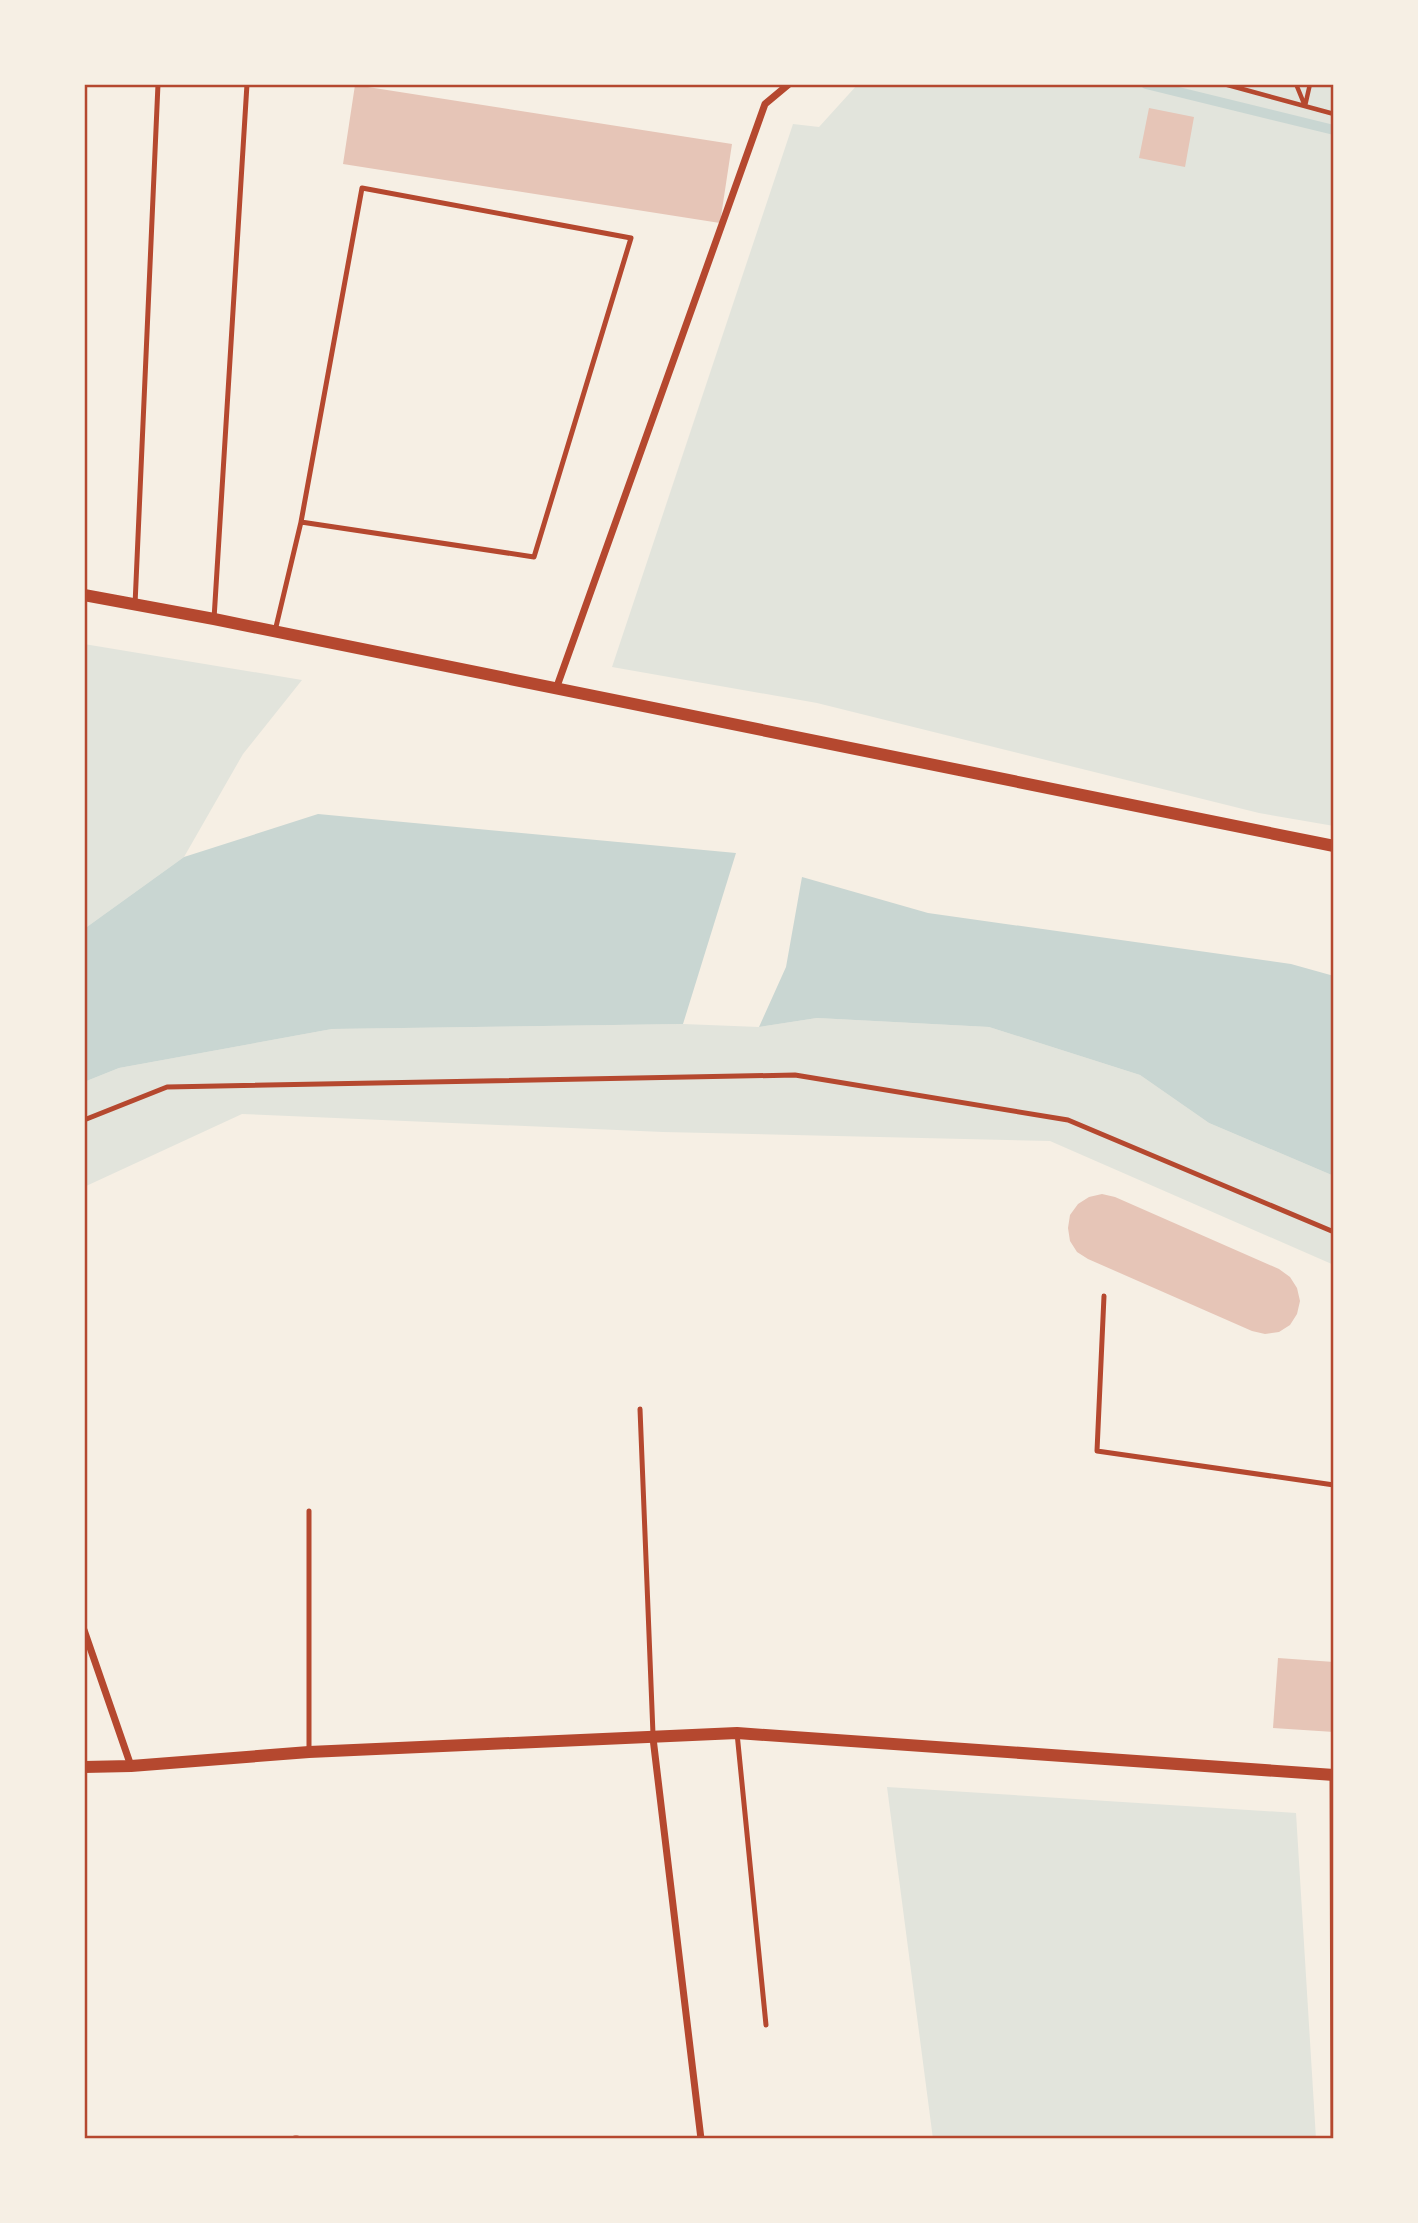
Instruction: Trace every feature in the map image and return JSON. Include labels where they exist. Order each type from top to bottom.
[{"type":"street","points":[[556,689],[765,104],[789,84]]},
{"type":"street","points":[[84,595],[275,631],[1334,846]]},
{"type":"street","points":[[84,1630],[131,1766]]},
{"type":"street","points":[[84,1767],[131,1766],[309,1752],[737,1733],[1333,1775]]},
{"type":"street","points":[[653,1738],[701,2139]]},
{"type":"lane","points":[[135,605],[158,84]]},
{"type":"lane","points":[[214,619],[247,84]]},
{"type":"lane","points":[[275,631],[301,522],[362,188],[631,238],[534,557],[301,522]]},
{"type":"lane","points":[[84,1121],[167,1087],[795,1075],[1068,1120],[1334,1232]]},
{"type":"lane","points":[[1104,1296],[1097,1451],[1334,1485]]},
{"type":"lane","points":[[640,1409],[653,1738]]},
{"type":"lane","points":[[309,1511],[309,1752]]},
{"type":"lane","points":[[737,1733],[766,2025]]},
{"type":"lane","points":[[1333,1775],[1333,2139]]},
{"type":"path","points":[[1224,84],[1334,114]]},
{"type":"path","points":[[1296,84],[1305,106]]},
{"type":"path","points":[[1305,106],[1310,84]]},
{"type":"shaded area","points":[[858,84],[1334,84],[1334,826],[1259,813],[817,703],[612,667],[793,124],[819,127]]},
{"type":"shaded area","points":[[84,644],[302,680],[243,754],[184,857],[84,929]]},
{"type":"shaded area","points":[[318,814],[736,853],[683,1024],[332,1029],[119,1068],[84,1082],[84,929],[184,857]]},
{"type":"shaded area","points":[[802,877],[928,913],[1291,964],[1334,976],[1334,1176],[1209,1123],[1140,1075],[989,1027],[817,1018],[759,1027],[786,967]]},
{"type":"shaded area","points":[[817,1018],[989,1027],[1140,1075],[1209,1123],[1334,1176],[1334,1265],[1050,1141],[663,1132],[242,1114],[84,1187],[84,1082],[119,1068],[332,1029],[683,1024],[759,1027]]},
{"type":"shaded area","points":[[887,1787],[1296,1813],[1316,2139],[933,2139]]},
{"type":"building","points":[[355,85],[732,144],[720,223],[343,164]]},
{"type":"building","points":[[1149,108],[1194,117],[1185,167],[1139,158]]},
{"type":"building","points":[[1102,1194],[1115,1197],[1279,1269],[1290,1277],[1297,1288],[1300,1301],[1297,1314],[1290,1325],[1279,1332],[1265,1334],[1252,1331],[1077,1252],[1070,1241],[1070,1215],[1078,1204],[1089,1197]]},
{"type":"building","points":[[1278,1658],[1334,1662],[1334,1732],[1273,1728]]},
{"type":"waterway","points":[[1146,84],[1334,130]]}]
